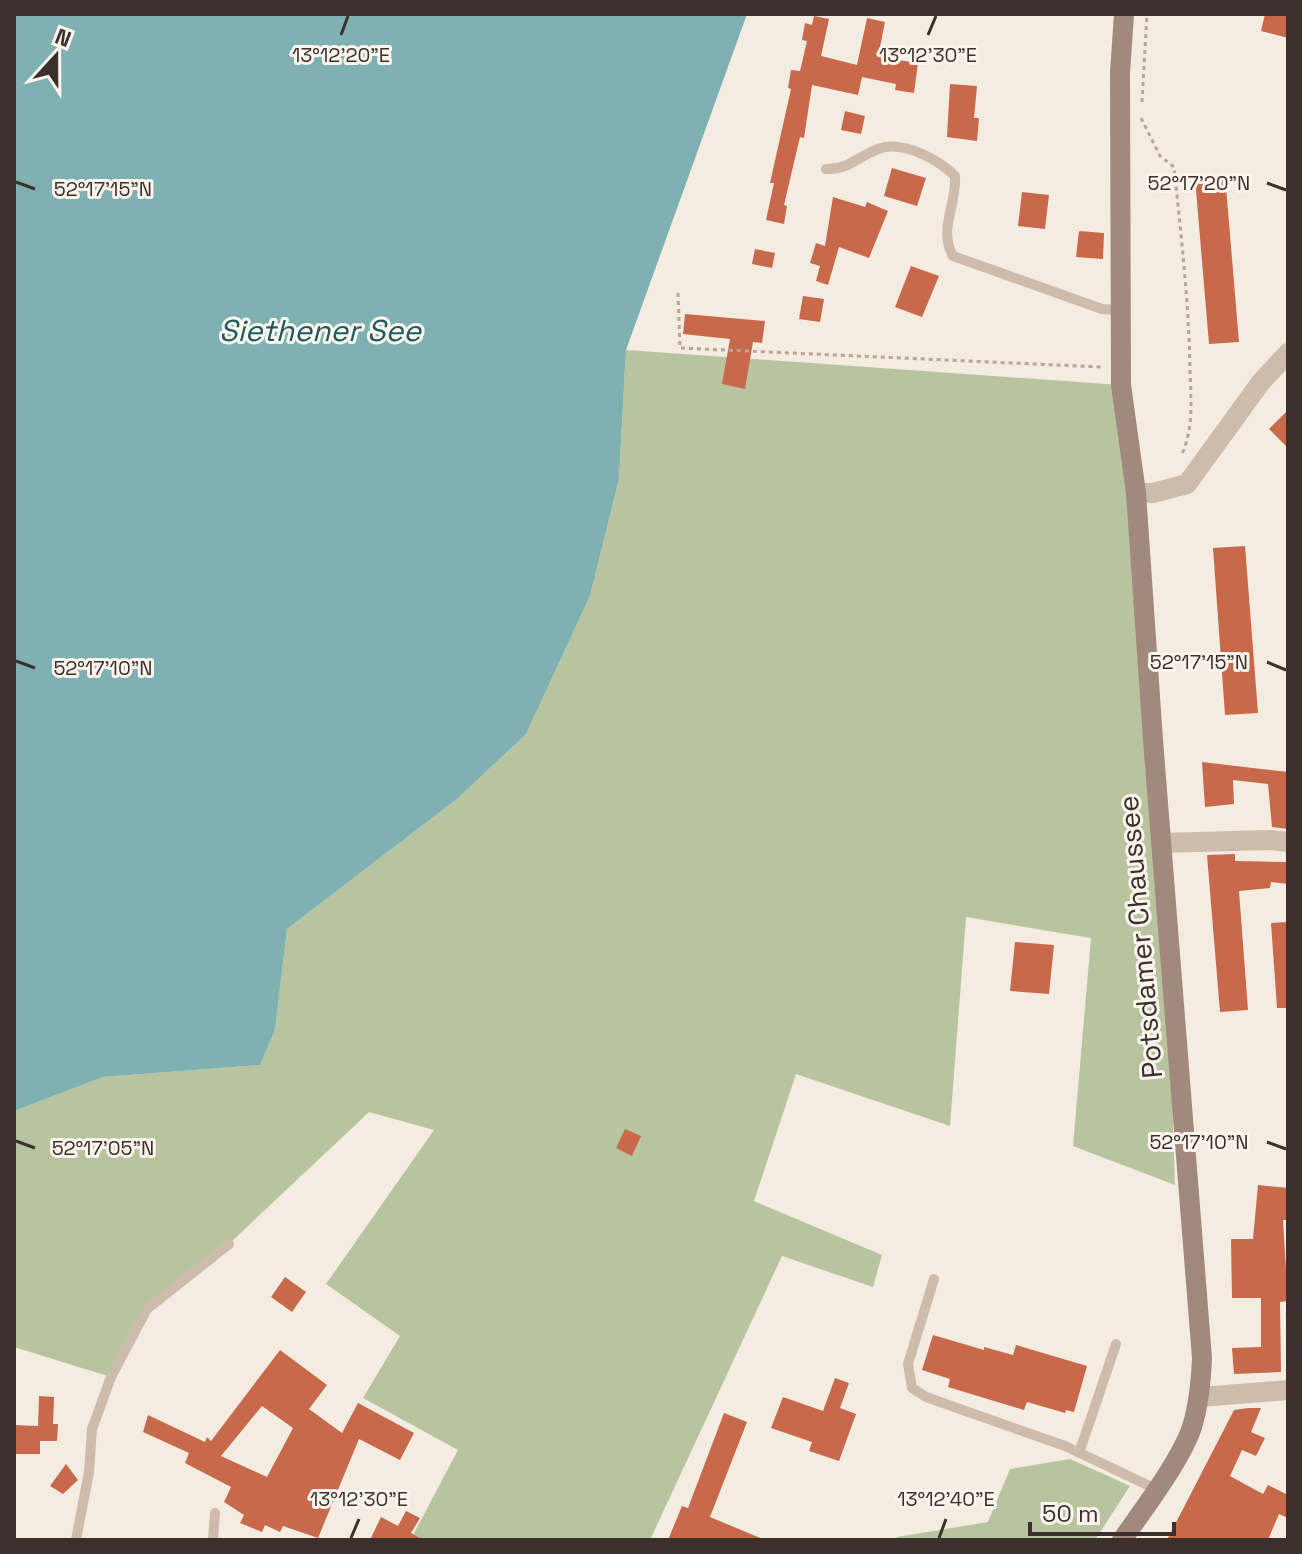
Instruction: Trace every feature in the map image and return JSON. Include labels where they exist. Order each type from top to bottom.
[{"type":"main road","name":"Potsdamer Chaussee","points":[[1122,1540],[1191,1431],[1200,1397],[1202,1358],[1136,493],[1120,370],[1120,73],[1124,14]]},
{"type":"street","points":[[1136,493],[1153,493],[1187,484],[1261,382],[1288,353]]},
{"type":"street","points":[[1161,843],[1288,842]]},
{"type":"street","points":[[1200,1397],[1288,1390]]},
{"type":"lane","points":[[826,169],[853,164],[884,147],[903,148],[925,156],[946,167],[955,176],[956,188],[946,243],[953,256],[1102,309],[1121,310]]},
{"type":"lane","points":[[76,1540],[89,1472],[92,1429],[111,1377],[147,1309],[229,1244]]},
{"type":"lane","points":[[934,1279],[908,1364],[912,1388],[926,1397],[1079,1453],[1156,1489]]},
{"type":"lane","points":[[1079,1453],[1116,1344]]},
{"type":"lane","points":[[213,1540],[215,1513]]},
{"type":"path","points":[[1141,103],[1147,14]]},
{"type":"path","points":[[1141,118],[1160,156],[1174,167],[1190,336],[1191,416],[1188,442],[1178,463]]},
{"type":"path","points":[[678,293],[680,348],[1120,370]]},
{"type":"green space","points":[[626,350],[1121,385],[1166,905],[1175,1185],[1073,1146],[1091,938],[966,917],[950,1126],[796,1074],[754,1201],[882,1255],[873,1287],[782,1256],[650,1540],[414,1540],[411,1539],[458,1450],[363,1398],[400,1336],[326,1284],[434,1130],[369,1112],[231,1242],[147,1309],[111,1377],[14,1347],[14,1111],[103,1077],[260,1065],[275,1030],[287,929],[457,799],[526,734],[590,596],[619,479]]},
{"type":"green space","points":[[1070,1459],[1130,1486],[1095,1540],[895,1540],[897,1537],[988,1522],[1010,1469]]},
{"type":"water","name":"Siethener See","points":[[14,14],[747,14],[626,350],[619,479],[590,596],[526,734],[457,799],[287,929],[275,1030],[260,1065],[103,1077],[14,1111]]},
{"type":"building","points":[[1265,14],[1288,14],[1288,38],[1261,31]]},
{"type":"building","points":[[814,16],[829,19],[821,56],[857,65],[867,18],[885,22],[878,57],[918,63],[914,93],[895,90],[896,84],[862,77],[858,95],[812,85],[804,138],[800,137],[784,205],[787,206],[784,224],[766,220],[774,183],[770,183],[791,89],[788,88],[791,70],[800,71],[807,41],[802,40],[805,23],[812,25]]},
{"type":"building","points":[[950,84],[977,86],[974,118],[979,118],[977,141],[947,137]]},
{"type":"building","points":[[845,111],[865,116],[861,134],[841,130]]},
{"type":"building","points":[[892,168],[926,178],[917,206],[884,196]]},
{"type":"building","points":[[1225,175],[1239,342],[1209,344],[1195,178]]},
{"type":"building","points":[[1022,192],[1049,195],[1045,229],[1018,226]]},
{"type":"building","points":[[833,197],[865,207],[867,202],[888,211],[869,258],[839,247],[828,285],[816,281],[820,266],[810,263],[816,243],[825,246]]},
{"type":"building","points":[[1079,231],[1104,233],[1103,259],[1076,257]]},
{"type":"building","points":[[755,249],[775,253],[772,268],[752,264]]},
{"type":"building","points":[[911,266],[939,276],[922,317],[895,307]]},
{"type":"building","points":[[803,296],[824,299],[820,322],[799,319]]},
{"type":"building","points":[[685,314],[765,321],[762,343],[753,342],[745,389],[722,384],[730,339],[683,334]]},
{"type":"building","points":[[1288,410],[1288,448],[1269,429]]},
{"type":"building","points":[[1245,546],[1258,713],[1225,715],[1213,548]]},
{"type":"building","points":[[1202,762],[1288,772],[1288,829],[1272,827],[1268,784],[1233,780],[1234,804],[1205,807]]},
{"type":"building","points":[[1235,854],[1235,861],[1288,862],[1288,884],[1271,882],[1270,888],[1239,891],[1248,1010],[1220,1012],[1207,855]]},
{"type":"building","points":[[1288,922],[1288,1008],[1277,1008],[1271,923]]},
{"type":"building","points":[[1015,942],[1054,945],[1049,994],[1010,991]]},
{"type":"building","points":[[625,1129],[641,1136],[632,1156],[616,1148]]},
{"type":"building","points":[[1258,1185],[1288,1188],[1288,1220],[1283,1220],[1288,1301],[1280,1302],[1281,1372],[1234,1374],[1232,1348],[1261,1347],[1261,1298],[1232,1298],[1231,1239],[1253,1239]]},
{"type":"building","points":[[285,1277],[306,1292],[292,1312],[271,1297]]},
{"type":"building","points":[[933,1335],[1013,1355],[1016,1345],[1087,1366],[1074,1412],[1066,1410],[1065,1413],[1027,1402],[1024,1410],[948,1387],[950,1379],[922,1370]]},
{"type":"building","points":[[280,1350],[327,1385],[309,1409],[342,1433],[358,1403],[414,1433],[400,1460],[359,1439],[318,1538],[283,1526],[280,1532],[265,1525],[262,1532],[240,1523],[244,1515],[224,1502],[231,1487],[185,1463],[189,1453],[143,1432],[148,1415],[205,1442],[207,1437],[211,1441]],"holes":[[[262,1406],[293,1428],[267,1477],[221,1456]]]},
{"type":"building","points":[[835,1378],[849,1383],[840,1408],[856,1414],[839,1461],[809,1451],[812,1442],[771,1428],[783,1397],[823,1411]]},
{"type":"building","points":[[39,1396],[54,1397],[53,1424],[58,1424],[57,1441],[40,1441],[40,1454],[14,1454],[14,1425],[38,1426]]},
{"type":"building","points":[[1261,1408],[1251,1432],[1265,1438],[1256,1456],[1242,1450],[1230,1476],[1263,1494],[1268,1485],[1288,1495],[1288,1518],[1279,1514],[1268,1540],[1167,1540],[1234,1410]]},
{"type":"building","points":[[724,1413],[747,1422],[710,1517],[765,1540],[668,1540],[682,1506],[688,1508]]},
{"type":"building","points":[[66,1464],[78,1480],[63,1494],[50,1486]]},
{"type":"building","points":[[406,1511],[420,1518],[411,1533],[423,1540],[370,1540],[381,1517],[398,1526]]}]
